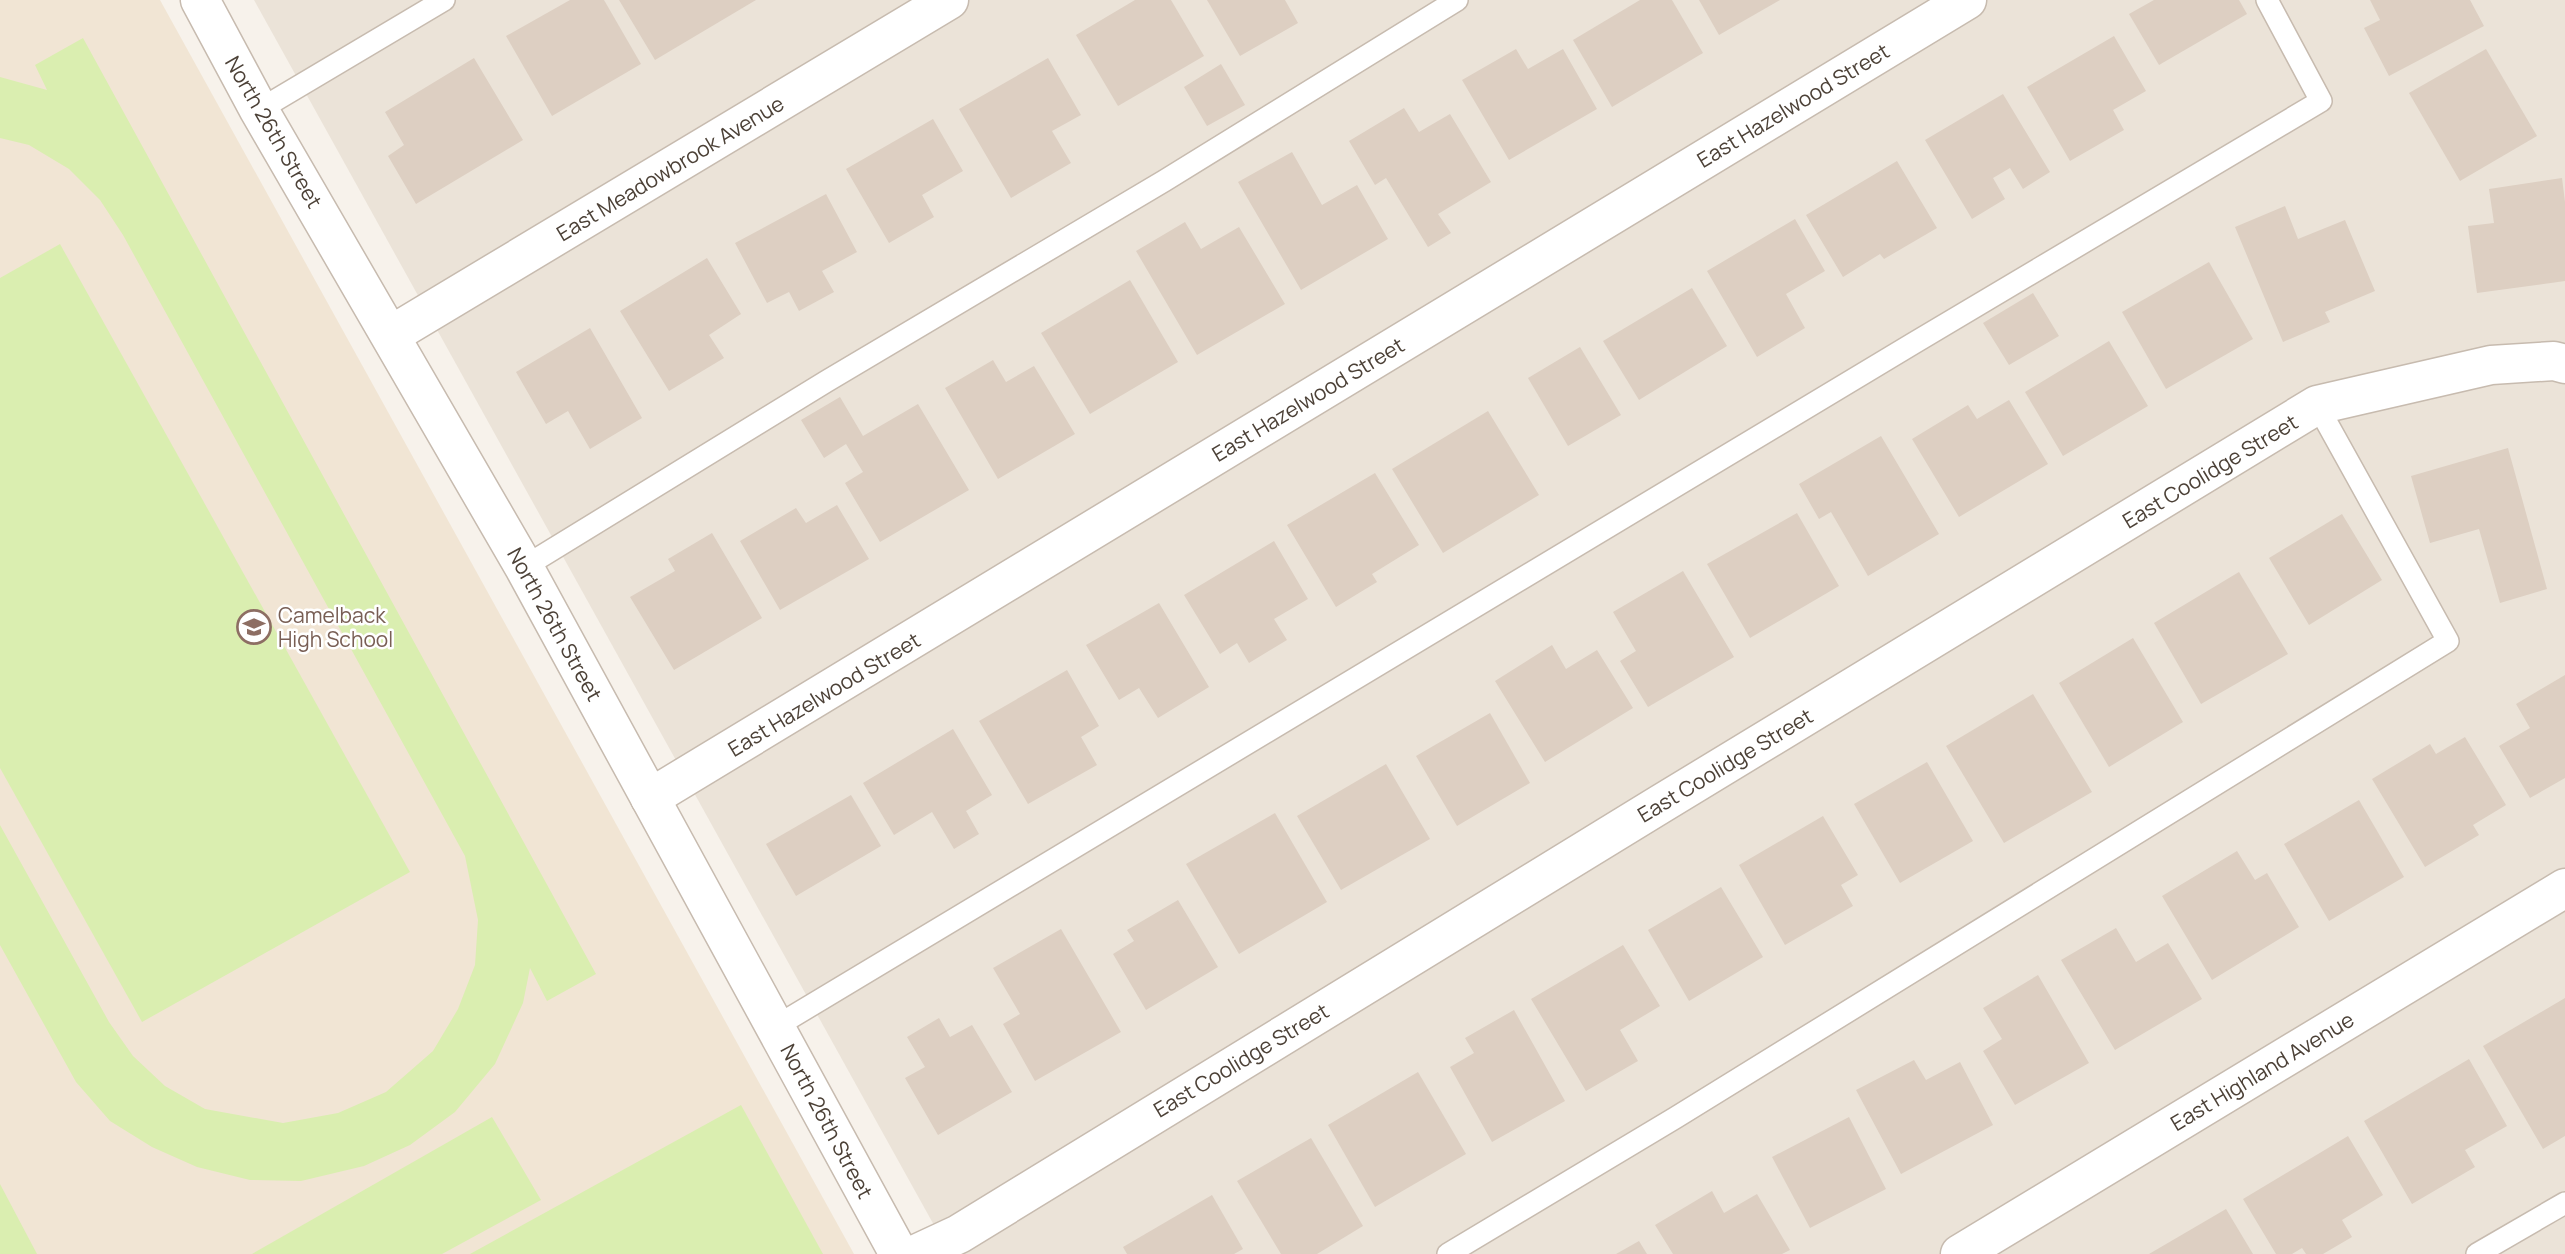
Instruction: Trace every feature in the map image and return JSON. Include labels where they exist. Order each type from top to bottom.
[{"type":"street","name":"North 26th Street","points":[[200,0],[259,110],[524,568],[899,1254]]},
{"type":"street","name":"East Meadowbrook Avenue","points":[[391,335],[949,0]]},
{"type":"street","name":"East Hazelwood Street","points":[[650,798],[1967,0]]},
{"type":"street","name":"East Coolidge Street","points":[[916,1254],[959,1234],[1659,804],[2317,405],[2491,365],[2554,361],[2565,364]]},
{"type":"street","name":"East Highland Avenue","points":[[1960,1254],[2565,888]]},
{"type":"lane","points":[[259,110],[444,0]]},
{"type":"lane","points":[[524,568],[827,381],[1164,181],[1457,0]]},
{"type":"lane","points":[[775,1027],[1913,343],[2322,101],[2267,0]]},
{"type":"lane","points":[[1448,1254],[1710,1096],[2448,641],[2317,405]]},
{"type":"lane","points":[[2477,1254],[2565,1203]]},
{"type":"shaded area","name":"Camelback High School","points":[[0,0],[160,0],[854,1254],[0,1254]]},
{"type":"shaded area","points":[[254,0],[2565,0],[2565,1254],[950,1254]]},
{"type":"green space","points":[[83,38],[596,974],[547,1001],[530,968],[523,1003],[495,1064],[455,1112],[410,1145],[364,1166],[301,1181],[250,1180],[197,1167],[152,1147],[110,1121],[76,1082],[0,945],[0,825],[109,1022],[133,1056],[165,1086],[205,1109],[283,1123],[338,1113],[386,1092],[433,1051],[458,1009],[475,965],[478,920],[465,856],[123,235],[100,200],[69,169],[29,145],[0,138],[0,77],[47,90],[35,65]]},
{"type":"green space","points":[[60,244],[410,872],[142,1022],[0,768],[0,278]]},
{"type":"green space","points":[[741,1105],[823,1254],[470,1254]]},
{"type":"green space","points":[[492,1117],[541,1200],[442,1254],[252,1254]]},
{"type":"green space","points":[[0,1184],[37,1254],[0,1254]]},
{"type":"building","points":[[570,0],[604,0],[641,64],[552,116],[506,36]]},
{"type":"building","points":[[619,0],[756,0],[655,60]]},
{"type":"building","points":[[1135,0],[1171,0],[1204,56],[1118,106],[1076,35]]},
{"type":"building","points":[[1207,0],[1285,0],[1298,23],[1240,56]]},
{"type":"building","points":[[1640,0],[1672,0],[1703,53],[1612,107],[1573,40]]},
{"type":"building","points":[[1699,0],[1780,0],[1719,35]]},
{"type":"building","points":[[2154,0],[2239,0],[2247,14],[2159,65],[2129,14]]},
{"type":"building","points":[[2370,0],[2470,0],[2484,26],[2389,76],[2364,28],[2380,20]]},
{"type":"building","points":[[2114,36],[2146,91],[2113,110],[2124,130],[2070,161],[2027,87]]},
{"type":"building","points":[[1516,49],[1528,69],[1563,49],[1597,109],[1509,160],[1462,80]]},
{"type":"building","points":[[2486,49],[2537,136],[2460,181],[2409,93]]},
{"type":"building","points":[[474,58],[523,140],[416,204],[388,156],[404,145],[385,112]]},
{"type":"building","points":[[1048,58],[1081,115],[1052,131],[1071,163],[1011,198],[959,109]]},
{"type":"building","points":[[1221,64],[1245,105],[1207,126],[1184,87]]},
{"type":"building","points":[[2003,94],[2050,172],[2023,189],[2010,168],[1993,178],[2005,199],[1972,219],[1925,140]]},
{"type":"building","points":[[1404,108],[1419,132],[1450,114],[1491,182],[1438,214],[1451,233],[1428,247],[1386,178],[1375,185],[1349,141]]},
{"type":"building","points":[[933,119],[963,171],[922,195],[934,217],[889,243],[846,169]]},
{"type":"building","points":[[1292,152],[1322,205],[1357,185],[1388,239],[1301,290],[1238,182]]},
{"type":"building","points":[[1897,161],[1937,228],[1884,259],[1880,254],[1843,277],[1806,215]]},
{"type":"building","points":[[2562,178],[2565,202],[2565,281],[2477,293],[2468,226],[2494,223],[2489,189]]},
{"type":"building","points":[[826,194],[857,252],[822,271],[834,292],[799,311],[789,292],[767,303],[735,243]]},
{"type":"building","points":[[2285,206],[2298,239],[2345,220],[2375,291],[2325,312],[2330,322],[2283,342],[2235,227]]},
{"type":"building","points":[[1795,219],[1825,271],[1786,294],[1805,328],[1757,357],[1707,271]]},
{"type":"building","points":[[1185,222],[1201,249],[1239,227],[1285,304],[1197,355],[1136,251]]},
{"type":"building","points":[[707,258],[741,314],[709,335],[724,358],[669,391],[620,311]]},
{"type":"building","points":[[2209,262],[2253,339],[2166,389],[2122,312]]},
{"type":"building","points":[[1130,280],[1178,362],[1090,414],[1041,333]]},
{"type":"building","points":[[1692,288],[1727,346],[1639,400],[1603,341]]},
{"type":"building","points":[[2033,293],[2059,336],[2009,365],[1983,323]]},
{"type":"building","points":[[590,328],[642,418],[590,449],[568,411],[546,424],[516,372]]},
{"type":"building","points":[[2109,341],[2148,406],[2063,456],[2025,392]]},
{"type":"building","points":[[1580,347],[1621,415],[1568,446],[1528,378]]},
{"type":"building","points":[[993,360],[1006,382],[1034,366],[1075,434],[998,479],[945,388]]},
{"type":"building","points":[[840,397],[863,436],[918,404],[969,490],[880,542],[845,483],[863,472],[846,444],[824,458],[801,420]]},
{"type":"building","points":[[2009,400],[2048,464],[1959,517],[1912,439],[1968,405],[1977,419]]},
{"type":"building","points":[[1488,411],[1539,495],[1443,553],[1392,469]]},
{"type":"building","points":[[1881,436],[1939,534],[1868,576],[1831,512],[1819,519],[1799,484]]},
{"type":"building","points":[[2508,448],[2547,589],[2500,603],[2479,529],[2430,543],[2411,476]]},
{"type":"building","points":[[1375,473],[1419,545],[1372,574],[1377,582],[1336,607],[1287,525]]},
{"type":"building","points":[[837,505],[869,559],[780,610],[740,541],[796,508],[806,523]]},
{"type":"building","points":[[1797,513],[1839,586],[1750,638],[1707,564]]},
{"type":"building","points":[[2342,514],[2382,580],[2309,625],[2269,558]]},
{"type":"building","points":[[712,533],[762,618],[674,670],[630,597],[675,571],[668,559]]},
{"type":"building","points":[[1274,541],[1308,599],[1274,619],[1287,640],[1249,663],[1237,643],[1220,654],[1184,595]]},
{"type":"building","points":[[1683,571],[1734,657],[1648,707],[1620,661],[1636,651],[1613,612]]},
{"type":"building","points":[[2239,572],[2288,654],[2201,704],[2154,623]]},
{"type":"building","points":[[1159,603],[1209,687],[1158,718],[1139,688],[1119,700],[1086,645]]},
{"type":"building","points":[[2133,638],[2183,722],[2109,767],[2059,683]]},
{"type":"building","points":[[1552,645],[1566,669],[1597,650],[1633,708],[1545,762],[1495,681]]},
{"type":"building","points":[[1067,670],[1099,726],[1081,737],[1097,765],[1028,804],[979,721]]},
{"type":"building","points":[[2565,675],[2565,778],[2530,798],[2499,746],[2530,728],[2516,704]]},
{"type":"building","points":[[2033,694],[2092,792],[2004,843],[1946,746]]},
{"type":"building","points":[[1490,713],[1530,783],[1457,826],[1416,756]]},
{"type":"building","points":[[953,729],[992,795],[966,811],[979,834],[954,849],[932,812],[894,835],[863,783]]},
{"type":"building","points":[[2465,737],[2506,805],[2473,825],[2479,835],[2425,867],[2372,779],[2430,744],[2436,754]]},
{"type":"building","points":[[1927,762],[1973,841],[1900,883],[1854,804]]},
{"type":"building","points":[[1386,764],[1430,839],[1341,890],[1297,816]]},
{"type":"building","points":[[851,795],[881,846],[796,896],[766,844]]},
{"type":"building","points":[[2359,800],[2404,877],[2329,921],[2284,844]]},
{"type":"building","points":[[1275,813],[1327,902],[1239,954],[1186,864]]},
{"type":"building","points":[[1823,816],[1858,875],[1841,885],[1853,906],[1785,945],[1739,865]]},
{"type":"building","points":[[2237,851],[2255,880],[2267,873],[2299,927],[2212,980],[2162,896]]},
{"type":"building","points":[[1721,887],[1763,957],[1689,1001],[1648,930]]},
{"type":"building","points":[[1178,900],[1218,967],[1146,1010],[1113,954],[1134,941],[1127,930]]},
{"type":"building","points":[[2116,928],[2136,962],[2168,943],[2202,999],[2115,1050],[2061,960]]},
{"type":"building","points":[[1061,929],[1121,1032],[1035,1081],[1003,1024],[1020,1014],[993,968]]},
{"type":"building","points":[[1623,945],[1660,1006],[1620,1030],[1638,1061],[1586,1091],[1531,999]]},
{"type":"building","points":[[2038,975],[2089,1063],[2015,1105],[1983,1051],[2002,1039],[1983,1008]]},
{"type":"building","points":[[2565,998],[2565,1136],[2543,1149],[2483,1046]]},
{"type":"building","points":[[1514,1010],[1565,1101],[1492,1142],[1450,1067],[1474,1053],[1465,1038]]},
{"type":"building","points":[[939,1018],[950,1037],[972,1025],[1012,1092],[938,1135],[905,1078],[925,1067],[907,1037]]},
{"type":"building","points":[[2469,1059],[2507,1126],[2465,1150],[2475,1167],[2412,1204],[2364,1121]]},
{"type":"building","points":[[1914,1060],[1926,1080],[1960,1062],[1993,1125],[1901,1174],[1856,1090]]},
{"type":"building","points":[[1418,1072],[1466,1154],[1375,1207],[1328,1125]]},
{"type":"building","points":[[1849,1117],[1886,1189],[1810,1228],[1772,1157]]},
{"type":"building","points":[[2348,1136],[2383,1195],[2342,1220],[2352,1237],[2323,1254],[2306,1254],[2302,1248],[2292,1254],[2276,1254],[2243,1199]]},
{"type":"building","points":[[1311,1138],[1363,1226],[1317,1254],[1281,1254],[1237,1181]]},
{"type":"building","points":[[1712,1191],[1724,1213],[1757,1194],[1790,1250],[1782,1254],[1673,1254],[1655,1225]]},
{"type":"building","points":[[1212,1195],[1243,1249],[1234,1254],[1127,1254],[1123,1247]]},
{"type":"building","points":[[2226,1209],[2253,1254],[2149,1254]]},
{"type":"building","points":[[1639,1241],[1647,1254],[1616,1254]]},
{"type":"place","name":"Camelback High School","points":[[254,627]]}]
